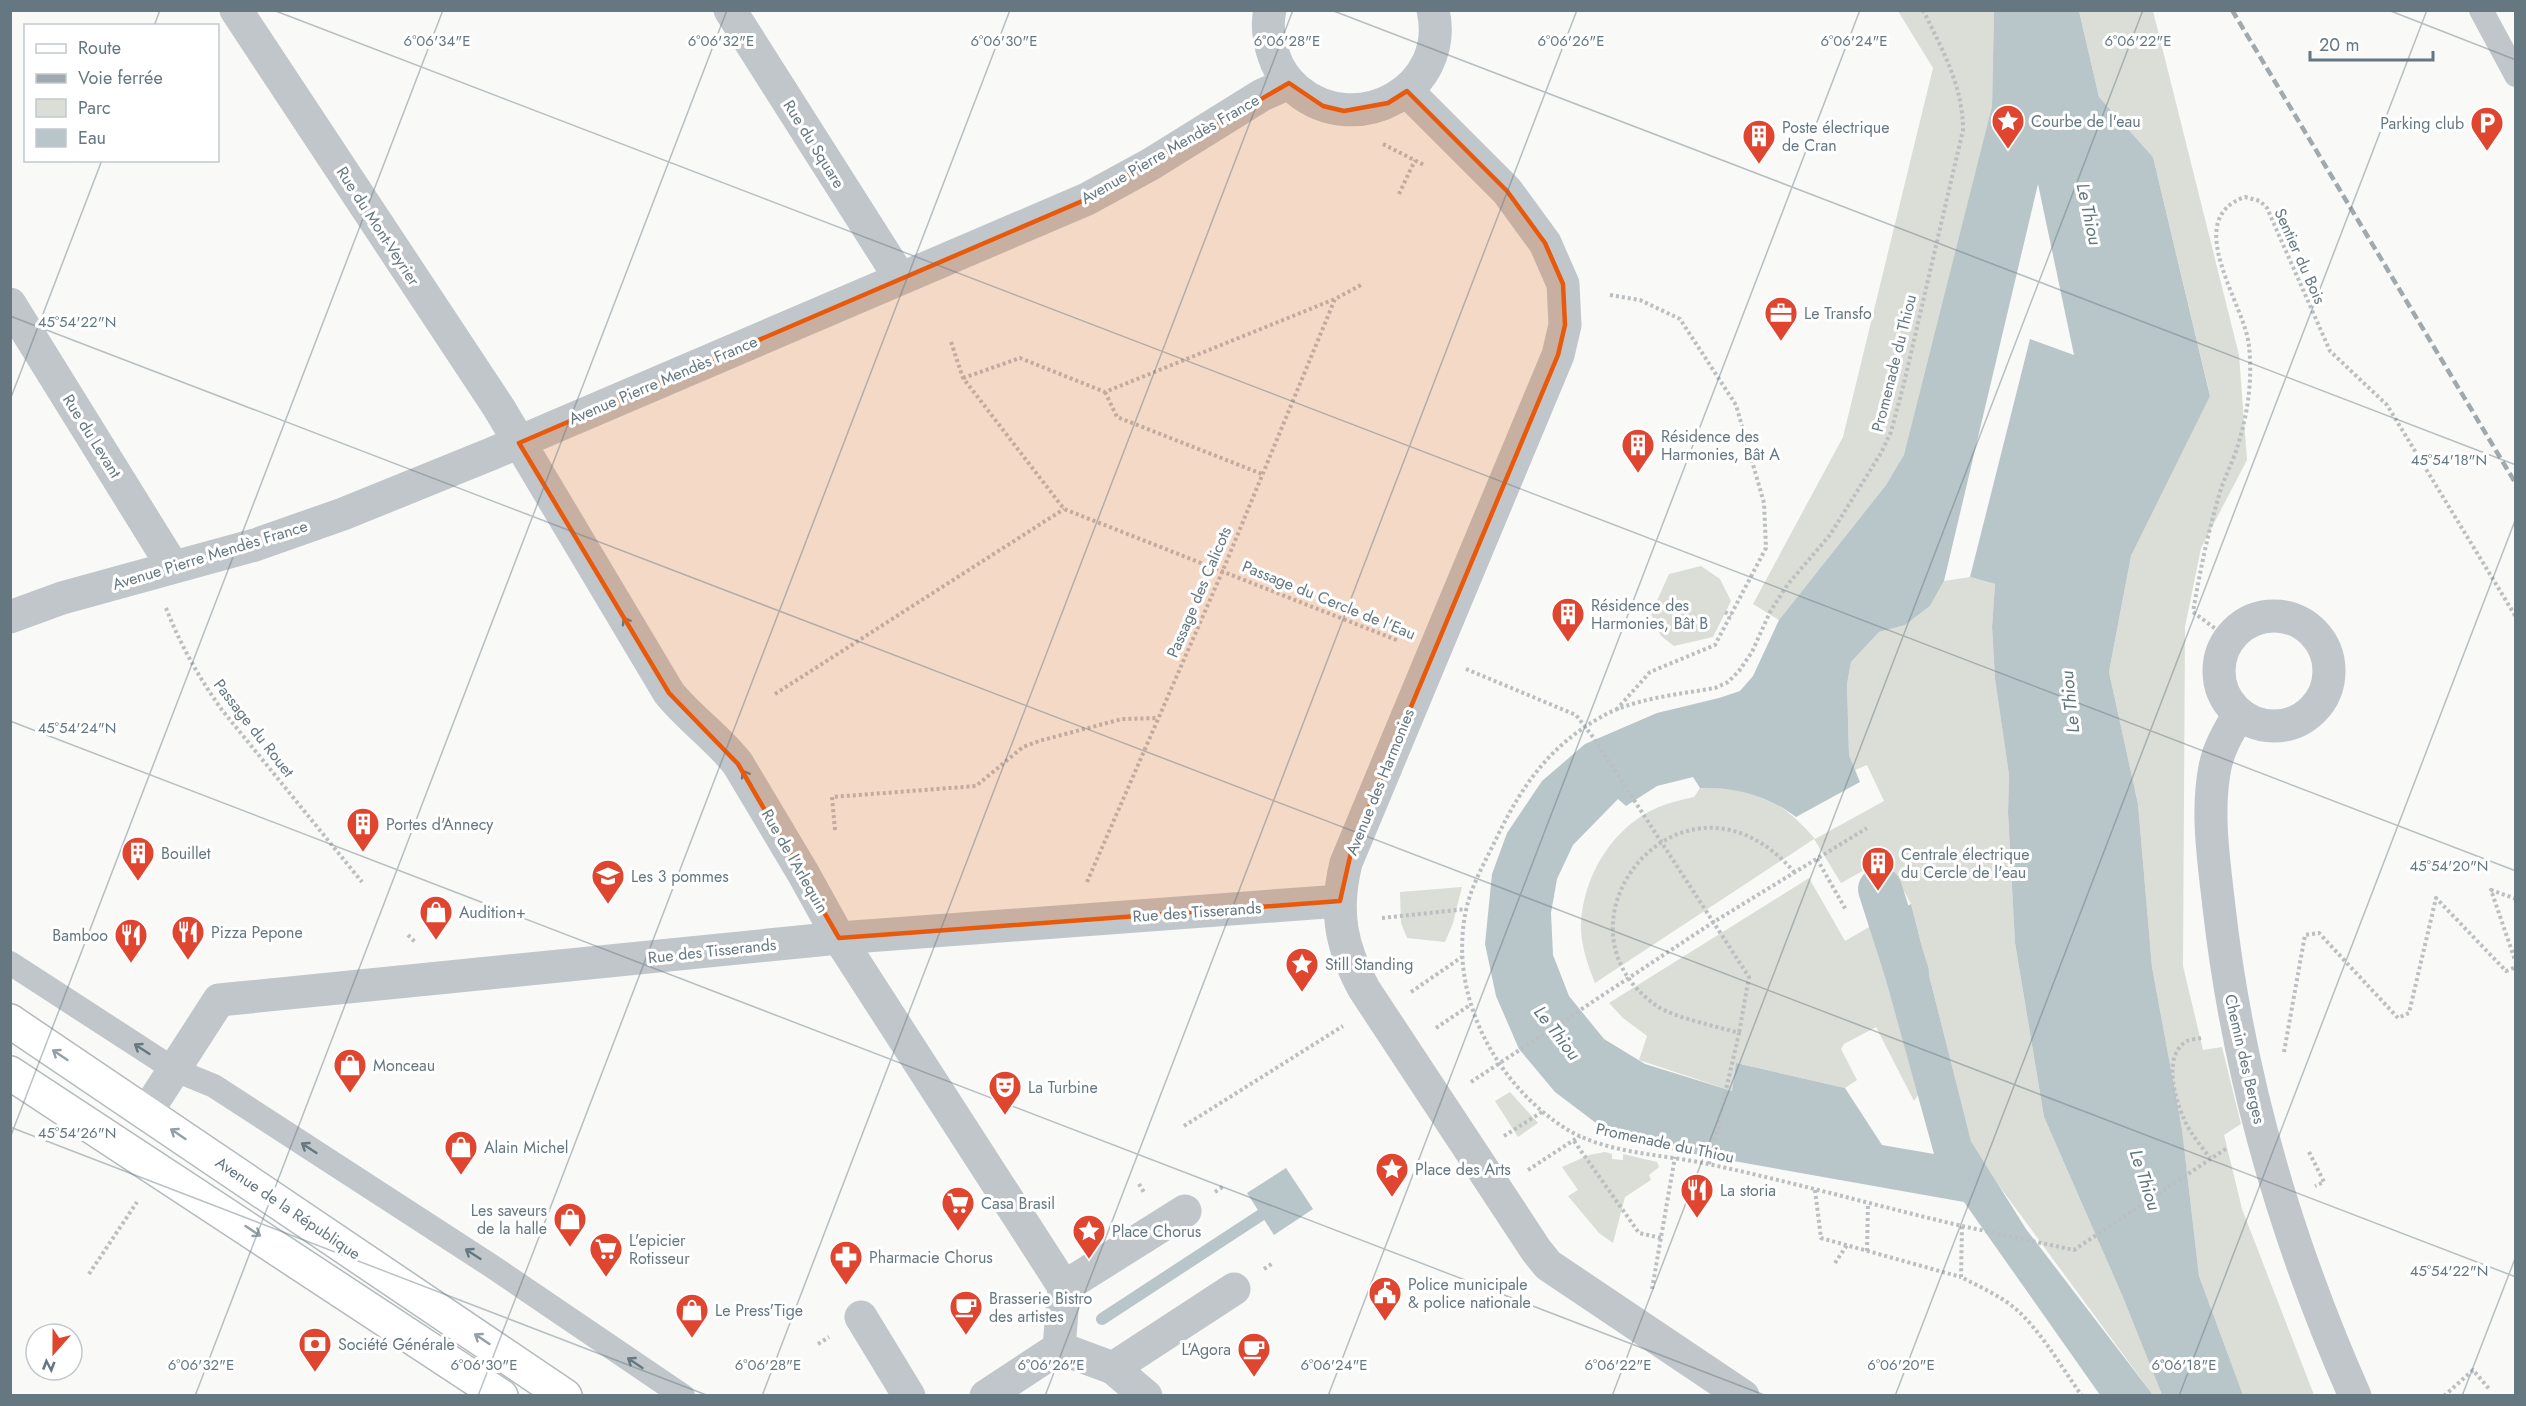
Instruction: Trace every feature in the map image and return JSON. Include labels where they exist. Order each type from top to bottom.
[{"type":"main road","name":"Avenue de la République","points":[[10,1021],[565,1395]]},
{"type":"main road","points":[[10,1072],[501,1395]]},
{"type":"street","name":"Rue du Mont-Veyrier","points":[[236,10],[499,408],[519,442]]},
{"type":"street","name":"Rue du Square","points":[[730,10],[900,278]]},
{"type":"street","points":[[1270,10],[1269,41],[1276,63],[1289,83],[1305,96],[1323,106],[1344,111],[1366,110],[1388,103],[1407,91],[1420,76],[1430,59],[1435,40],[1435,13]]},
{"type":"street","name":"Avenue Pierre Mendès France","points":[[10,617],[62,598],[255,545],[343,514],[519,442],[1087,199],[1151,164],[1262,95],[1289,83]]},
{"type":"street","name":"Avenue des Harmonies","points":[[1407,91],[1507,191],[1545,243],[1563,284],[1565,325],[1558,355],[1346,863],[1340,901],[1345,947],[1360,982],[1548,1265],[1743,1395]]},
{"type":"street","name":"Rue du Levant","points":[[10,304],[163,570]]},
{"type":"street","name":"Rue de l'Arlequin","points":[[519,442],[669,693],[686,712],[730,752],[738,764],[839,938],[1064,1287]]},
{"type":"street","points":[[2282,617],[2297,621],[2310,629],[2320,640],[2329,669],[2328,682],[2321,700],[2308,715],[2297,721],[2271,726],[2257,723],[2239,714],[2224,695],[2220,681],[2219,666],[2222,652],[2229,639],[2253,620],[2282,617]]},
{"type":"street","name":"Chemin des Berges","points":[[2239,714],[2222,745],[2216,766],[2211,812],[2226,969],[2237,1030],[2260,1127],[2293,1236],[2312,1293],[2355,1395]]},
{"type":"street","name":"Rue des Tisserands","points":[[146,1113],[219,1000],[839,938],[1340,901]]},
{"type":"street","points":[[1059,1348],[1064,1287],[1185,1210]]},
{"type":"street","points":[[1113,1368],[1233,1289]]},
{"type":"street","points":[[861,1317],[909,1395]]},
{"type":"street","points":[[1059,1348],[1113,1368],[1146,1395]]},
{"type":"street","points":[[986,1395],[1059,1348]]},
{"type":"lane","points":[[2481,10],[2516,75]]},
{"type":"lane","points":[[10,963],[175,1070],[214,1086],[490,1265],[683,1395]]},
{"type":"path","name":"Promenade du Thiou","points":[[1923,10],[1948,61],[1957,86],[1963,110],[1963,130],[1891,432],[1881,453],[1830,536],[1788,584],[1770,612],[1752,652],[1728,682],[1715,688],[1617,710],[1585,727],[1546,759],[1515,802],[1482,868],[1466,909],[1462,935],[1462,957],[1470,1005],[1482,1034],[1499,1063],[1519,1090],[1542,1112],[1595,1144],[1709,1164],[1962,1226],[2074,1250],[2225,1149]]},
{"type":"path","points":[[1384,145],[1427,166]]},
{"type":"path","points":[[1399,194],[1415,160]]},
{"type":"path","name":"Sentier du Bois","points":[[2229,639],[2193,612],[2204,548],[2221,489],[2239,440],[2248,400],[2250,364],[2247,330],[2221,262],[2215,237],[2218,218],[2229,205],[2245,197],[2260,201],[2267,208],[2326,346],[2338,361],[2376,394],[2391,411],[2516,617]]},
{"type":"path","points":[[1105,392],[1335,299],[1362,285]]},
{"type":"path","points":[[1610,296],[1640,300],[1680,319],[1736,405],[1764,503],[1766,548],[1715,645],[1650,672],[1617,710]]},
{"type":"path","name":"Passage des Calicots","points":[[1071,921],[1222,570],[1335,299]]},
{"type":"path","points":[[775,694],[1064,509],[963,378],[951,342]]},
{"type":"path","points":[[963,378],[1020,358],[1105,392],[1117,417],[1262,474]]},
{"type":"path","name":"Passage du Cercle de l'Eau","points":[[1064,509],[1432,654],[1576,715],[1593,737],[1749,977],[1731,1074],[1709,1164]]},
{"type":"path","name":"Passage du Rouet","points":[[163,570],[173,627],[202,682],[247,743],[362,882]]},
{"type":"path","points":[[1725,612],[1731,616]]},
{"type":"path","points":[[835,830],[832,797],[976,786],[1023,747],[1122,719],[1157,718]]},
{"type":"path","points":[[1468,1084],[1713,924],[1867,828]]},
{"type":"path","points":[[1739,1033],[1659,1008],[1640,992],[1629,978],[1619,958],[1614,937],[1614,915],[1619,893],[1629,873],[1643,856],[1660,842],[1683,832],[1700,829],[1734,830],[1757,839],[1778,854],[1795,873]]},
{"type":"path","points":[[1817,859],[1846,910]]},
{"type":"path","points":[[2282,1059],[2305,935],[2319,933],[2398,1018],[2409,1013],[2436,898],[2505,971],[2516,965],[2491,890],[2516,899]]},
{"type":"path","points":[[1382,918],[1466,909]]},
{"type":"path","points":[[1411,992],[1462,957]]},
{"type":"path","points":[[1434,1029],[1470,1005]]},
{"type":"path","points":[[1184,1126],[1352,1020]]},
{"type":"path","points":[[2210,1158],[2183,1117],[2171,1067],[2176,1054],[2187,1041],[2237,1030]]},
{"type":"path","points":[[1279,1066],[1282,1071]]},
{"type":"path","points":[[1504,1136],[1542,1112]]},
{"type":"path","points":[[1527,1171],[1580,1136]]},
{"type":"path","points":[[1574,1141],[1639,1233],[1661,1239]]},
{"type":"path","points":[[1652,1292],[1675,1157]]},
{"type":"path","points":[[89,1274],[159,1170]]},
{"type":"path","points":[[1815,1190],[1821,1238],[1961,1277],[2004,1300],[2028,1322],[2082,1395]]},
{"type":"path","points":[[1867,1251],[1869,1204]]},
{"type":"path","points":[[1961,1277],[1962,1226]]},
{"type":"path","points":[[1835,1263],[1846,1245]]},
{"type":"path","points":[[2444,1395],[2473,1370],[2490,1390]]},
{"type":"highlighted area","points":[[1289,83],[1323,106],[1344,111],[1388,103],[1407,91],[1507,191],[1545,243],[1563,284],[1565,325],[1558,355],[1352,848],[1340,901],[839,938],[738,764],[669,693],[519,443],[1087,199]]},
{"type":"green space","points":[[1898,11],[1994,11],[1992,106],[1905,455],[1886,485],[1779,620],[1753,604],[1843,437],[1933,68]]},
{"type":"green space","points":[[2079,11],[2153,11],[2239,355],[2247,460],[2201,548],[2185,627],[2183,966],[2203,1050],[2222,1047],[2241,1124],[2224,1135],[2242,1209],[2314,1395],[2243,1395],[2199,1276],[2182,1129],[2152,967],[2138,804],[2109,672],[2131,556],[2210,395],[2153,157],[2099,97]]},
{"type":"green space","points":[[1701,566],[1720,579],[1731,601],[1713,637],[1674,646],[1661,636],[1651,614],[1669,574]]},
{"type":"green space","points":[[1970,577],[1995,584],[1992,627],[1995,679],[2009,775],[2008,813],[2015,943],[2044,1117],[2122,1295],[2162,1395],[2153,1395],[2000,1187],[1971,1141],[1911,904],[1886,858],[1841,883],[1814,839],[1595,983],[1584,950],[1581,930],[1583,910],[1594,871],[1604,853],[1617,837],[1648,812],[1694,797],[1700,788],[1736,790],[1765,798],[1778,805],[1815,839],[1884,801],[1867,765],[1855,770],[1849,755],[1847,684],[1851,662],[1879,632],[1905,625],[1930,606],[1944,581]]},
{"type":"green space","points":[[1809,878],[1845,941],[1871,926],[1918,1095],[1914,1101],[1876,1027],[1844,1044],[1841,1049],[1857,1080],[1845,1088],[1736,1063],[1732,1091],[1639,1060],[1647,1036],[1623,1018],[1609,1003]]},
{"type":"green space","points":[[1462,887],[1453,923],[1445,942],[1407,938],[1401,923],[1400,892]]},
{"type":"green space","points":[[1510,1092],[1538,1123],[1518,1137],[1495,1101]]},
{"type":"green space","points":[[1605,1152],[1612,1154],[1612,1159],[1623,1160],[1623,1154],[1657,1162],[1659,1167],[1649,1175],[1651,1180],[1625,1197],[1613,1243],[1599,1233],[1568,1196],[1578,1190],[1562,1167],[1589,1155]]},
{"type":"water","points":[[1994,11],[2079,11],[2099,97],[2153,157],[2210,396],[2131,556],[2109,672],[2138,804],[2152,967],[2182,1129],[2199,1276],[2243,1395],[2162,1395],[2122,1295],[2044,1117],[2015,943],[2008,813],[2009,775],[1995,679],[1992,627],[1995,584],[1970,577],[2030,339],[2074,355],[2038,184],[1944,581],[1930,606],[1905,625],[1879,632],[1851,662],[1847,684],[1849,755],[1860,782],[1796,817],[1774,803],[1751,794],[1726,789],[1700,788],[1693,777],[1657,786],[1626,806],[1618,799],[1573,845],[1557,879],[1551,913],[1553,955],[1569,996],[1604,1039],[1645,1064],[1732,1091],[1736,1063],[1845,1088],[1882,1145],[1934,1154],[1871,926],[1911,904],[1971,1141],[2026,1229],[2153,1395],[2100,1395],[1964,1202],[1655,1147],[1596,1123],[1555,1092],[1519,1049],[1496,996],[1485,944],[1492,874],[1507,833],[1542,781],[1585,744],[1657,713],[1740,691],[1753,676],[1779,620],[1886,485],[1904,455],[1992,106]]},
{"type":"water","points":[[1286,1168],[1313,1209],[1274,1235],[1247,1193]]},
{"type":"waterway","name":"Le Thiou","points":[[1880,889],[1907,973]]},
{"type":"waterway","points":[[1102,1319],[1261,1215]]},
{"type":"railway","points":[[2232,10],[2516,484]]},
{"type":"place","name":"Courbe de l'eau","points":[[2008,150]]},
{"type":"place","name":"Parking club","points":[[2487,152]]},
{"type":"place","name":"Poste électrique de Cran","points":[[1759,165]]},
{"type":"place","name":"Le Transfo","points":[[1781,342]]},
{"type":"place","name":"Résidence des Harmonies, Bât A","points":[[1638,474]]},
{"type":"place","name":"Résidence des Harmonies, Bât B","points":[[1568,643]]},
{"type":"place","name":"Portes d'Annecy","points":[[363,853]]},
{"type":"place","name":"Bouillet","points":[[138,882]]},
{"type":"place","name":"Centrale électrique du Cercle de l'eau","points":[[1878,892]]},
{"type":"place","name":"Les 3 pommes","points":[[608,905]]},
{"type":"place","name":"Audition+","points":[[436,941]]},
{"type":"place","name":"Pizza Pepone","points":[[188,961]]},
{"type":"place","name":"Bamboo","points":[[131,964]]},
{"type":"place","name":"Still Standing","points":[[1302,993]]},
{"type":"place","name":"Monceau","points":[[350,1094]]},
{"type":"place","name":"La Turbine","points":[[1005,1116]]},
{"type":"place","name":"Alain Michel","points":[[461,1176]]},
{"type":"place","name":"Place des Arts","points":[[1392,1198]]},
{"type":"place","name":"La storia","points":[[1697,1219]]},
{"type":"place","name":"Casa Brasil","points":[[958,1232]]},
{"type":"place","name":"Les saveurs de la halle","points":[[570,1248]]},
{"type":"place","name":"Place Chorus","points":[[1089,1260]]},
{"type":"place","name":"L'epicier Rotisseur","points":[[606,1278]]},
{"type":"place","name":"Pharmacie Chorus","points":[[846,1286]]},
{"type":"place","name":"Police municipale & police nationale","points":[[1385,1322]]},
{"type":"place","name":"Brasserie Bistro des artistes","points":[[966,1336]]},
{"type":"place","name":"Le Press'Tige","points":[[692,1339]]},
{"type":"place","name":"Société Générale","points":[[315,1373]]},
{"type":"place","name":"L'Agora","points":[[1254,1378]]}]
